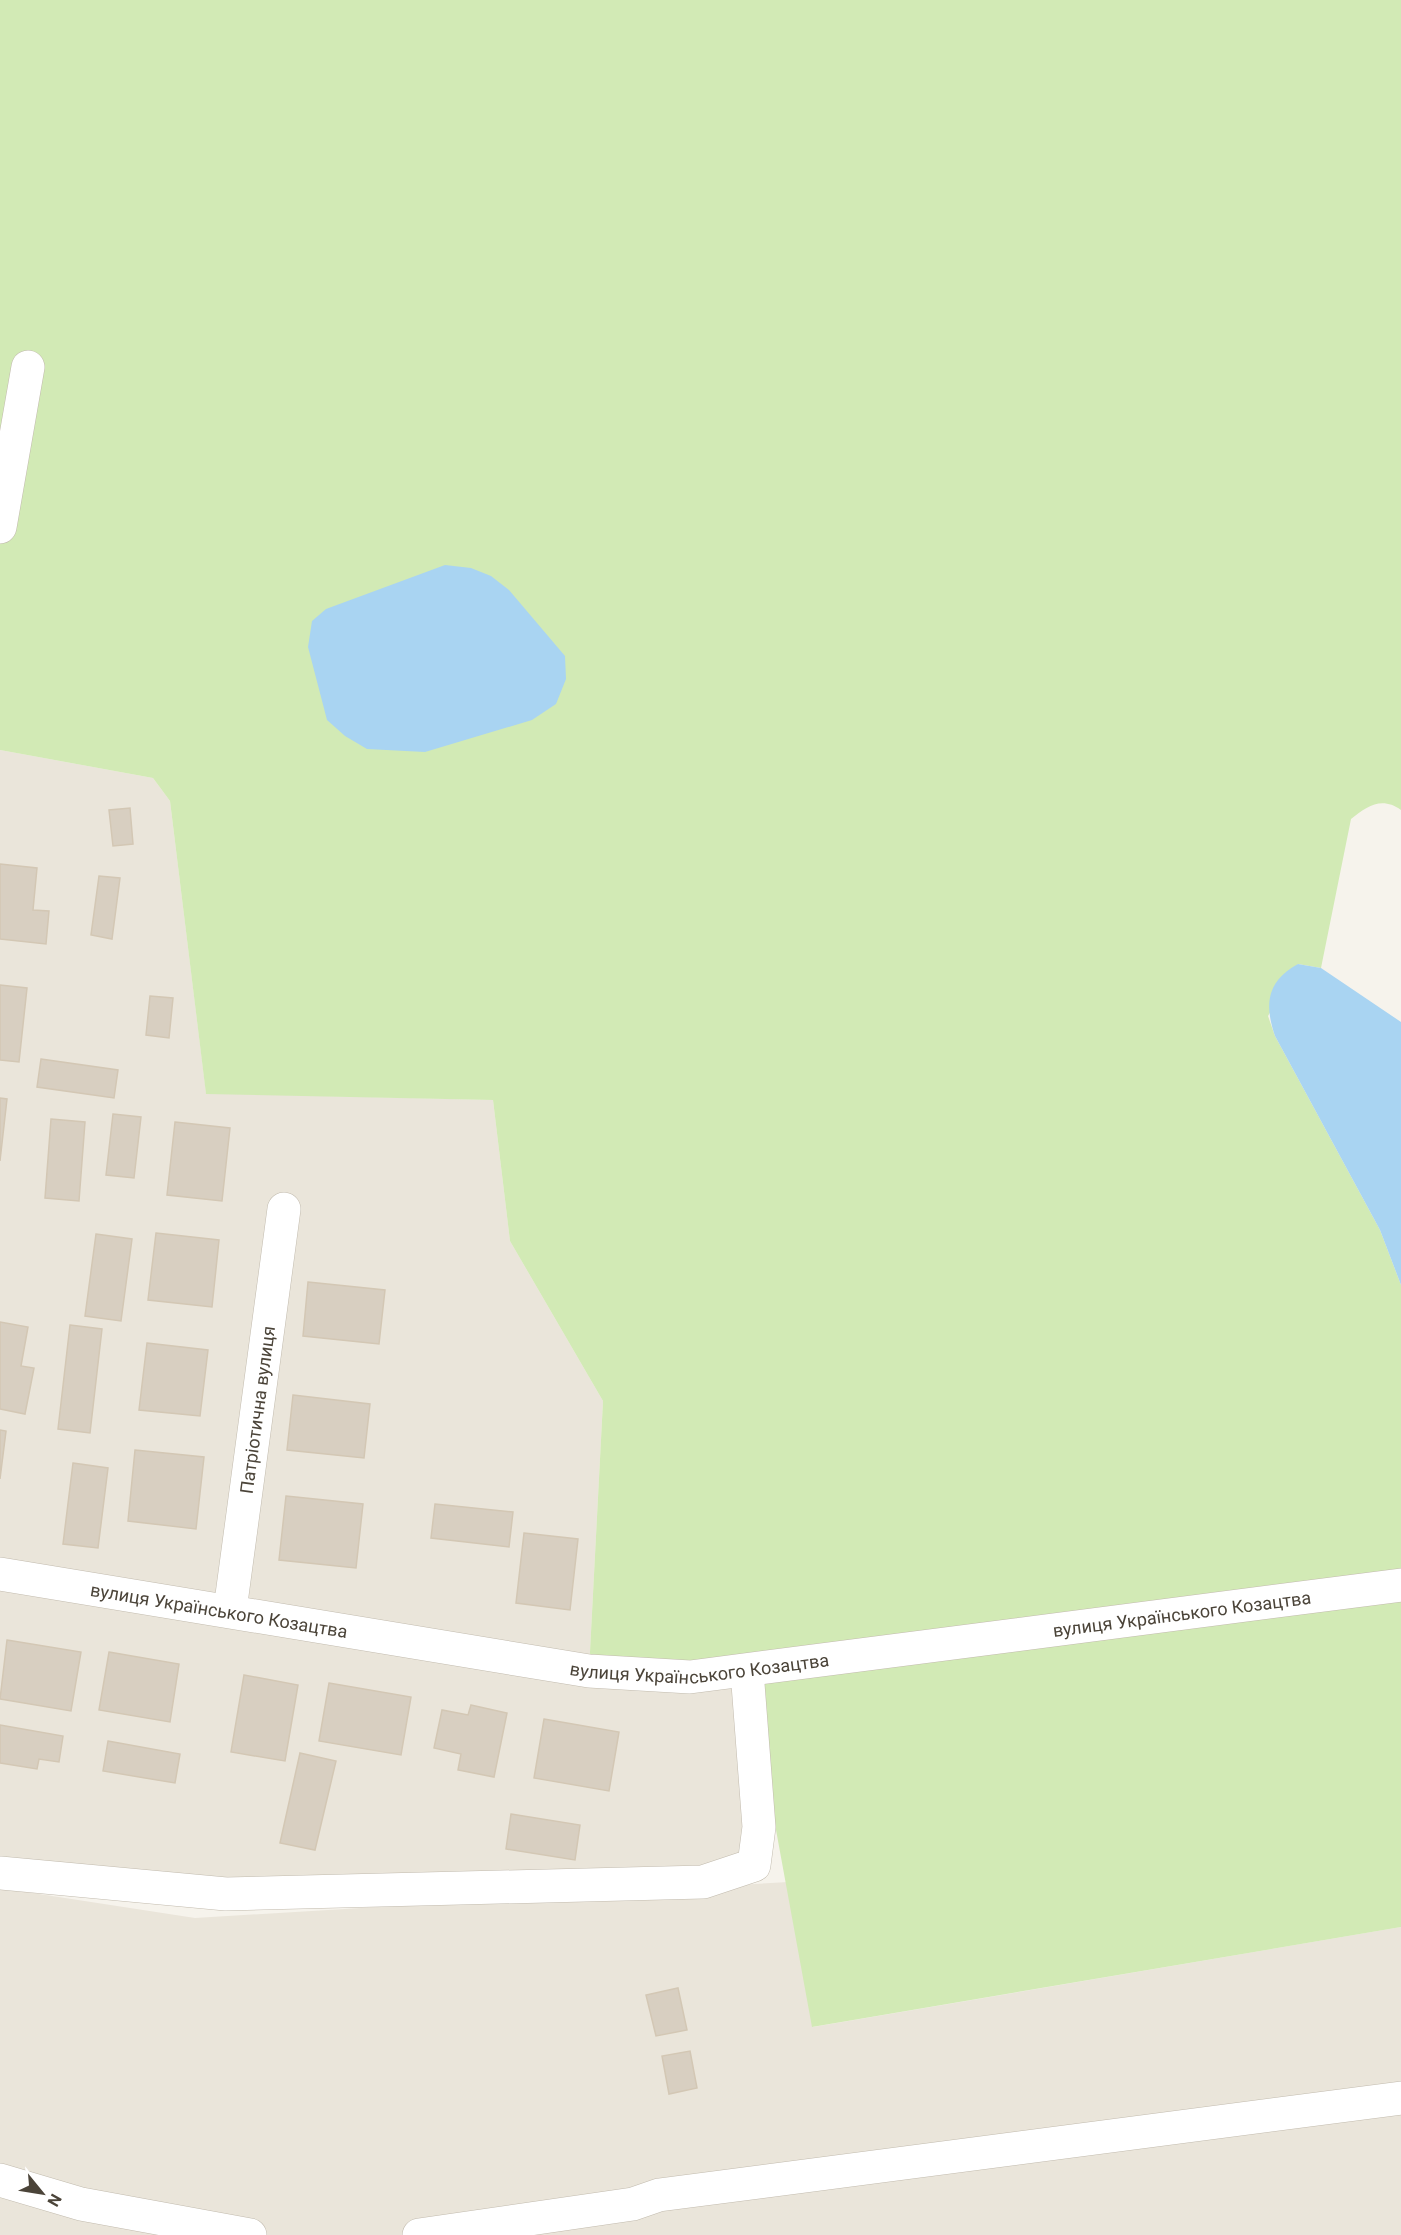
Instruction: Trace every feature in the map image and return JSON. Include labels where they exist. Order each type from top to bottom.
[{"type":"street","points":[[0,528],[28,367]]},
{"type":"street","name":"Патріотична вулиця","points":[[230,1610],[284,1209]]},
{"type":"street","name":"вулиця Українського Козацтва","points":[[0,1574],[230,1610],[589,1671],[690,1677],[1401,1585]]},
{"type":"street","points":[[0,1873],[226,1894],[703,1882],[754,1865],[759,1827],[747,1671]]},
{"type":"street","points":[[419,2235],[633,2204],[659,2195],[1401,2098]]},
{"type":"street","points":[[0,2180],[81,2204],[250,2235]]},
{"type":"shaded area","points":[[0,750],[153,778],[170,801],[206,1093],[493,1100],[510,1241],[603,1401],[589,1671],[747,1671],[744,1853],[687,1872],[227,1880],[0,1865]]},
{"type":"shaded area","points":[[788,1882],[813,2027],[1401,1927],[1401,2235],[0,2235],[0,1888],[195,1918]]},
{"type":"green space","points":[[0,0],[1401,0],[1401,810],[1387,804],[1375,804],[1351,819],[1321,968],[1298,964],[1268,1016],[1275,1036],[1380,1230],[1401,1285],[1401,1927],[812,2027],[747,1671],[589,1671],[603,1401],[510,1241],[493,1100],[206,1094],[170,801],[153,778],[0,750]]},
{"type":"water","points":[[445,565],[471,568],[491,576],[509,590],[565,656],[566,679],[556,704],[532,720],[425,752],[367,749],[345,736],[327,720],[308,647],[312,621],[326,609]]},
{"type":"water","points":[[1298,964],[1321,968],[1401,1022],[1401,1285],[1380,1230],[1275,1036],[1269,1004],[1271,994],[1280,978]]},
{"type":"building","points":[[130,808],[133,844],[113,846],[109,810]]},
{"type":"building","points":[[0,864],[37,868],[33,910],[49,911],[46,944],[0,939]]},
{"type":"building","points":[[99,876],[120,878],[112,939],[91,935]]},
{"type":"building","points":[[0,985],[27,988],[19,1062],[0,1060]]},
{"type":"building","points":[[150,996],[173,998],[169,1038],[146,1035]]},
{"type":"building","points":[[41,1059],[118,1070],[114,1098],[37,1087]]},
{"type":"building","points":[[0,1098],[7,1099],[0,1161]]},
{"type":"building","points":[[113,1114],[141,1117],[134,1178],[106,1175]]},
{"type":"building","points":[[51,1119],[85,1122],[79,1201],[45,1198]]},
{"type":"building","points":[[175,1122],[230,1128],[222,1201],[167,1195]]},
{"type":"building","points":[[156,1233],[219,1240],[212,1307],[148,1300]]},
{"type":"building","points":[[96,1234],[132,1239],[121,1321],[85,1316]]},
{"type":"building","points":[[308,1282],[385,1290],[379,1344],[303,1336]]},
{"type":"building","points":[[0,1322],[28,1327],[21,1366],[34,1368],[25,1414],[0,1409]]},
{"type":"building","points":[[70,1325],[102,1329],[90,1433],[58,1429]]},
{"type":"building","points":[[147,1343],[208,1350],[200,1416],[139,1410]]},
{"type":"building","points":[[293,1395],[370,1404],[364,1458],[287,1450]]},
{"type":"building","points":[[0,1430],[6,1431],[0,1479]]},
{"type":"building","points":[[135,1450],[204,1457],[196,1529],[128,1521]]},
{"type":"building","points":[[73,1463],[108,1468],[98,1548],[63,1544]]},
{"type":"building","points":[[286,1496],[363,1504],[356,1568],[279,1560]]},
{"type":"building","points":[[435,1504],[513,1512],[509,1547],[431,1538]]},
{"type":"building","points":[[524,1533],[578,1539],[570,1610],[516,1603]]},
{"type":"building","points":[[7,1640],[81,1652],[71,1711],[0,1699]]},
{"type":"building","points":[[109,1652],[179,1664],[170,1722],[99,1710]]},
{"type":"building","points":[[244,1675],[298,1685],[285,1761],[231,1752]]},
{"type":"building","points":[[329,1683],[411,1697],[401,1755],[319,1741]]},
{"type":"building","points":[[471,1705],[507,1713],[494,1777],[458,1770],[461,1754],[434,1748],[442,1710],[468,1715]]},
{"type":"building","points":[[544,1719],[619,1732],[609,1791],[534,1778]]},
{"type":"building","points":[[0,1725],[63,1736],[59,1762],[39,1759],[37,1769],[0,1763]]},
{"type":"building","points":[[108,1741],[180,1754],[175,1783],[103,1771]]},
{"type":"building","points":[[300,1753],[336,1761],[315,1850],[280,1843]]},
{"type":"building","points":[[511,1814],[580,1825],[575,1860],[506,1849]]},
{"type":"building","points":[[678,1988],[687,2030],[656,2036],[646,1995]]},
{"type":"building","points":[[690,2051],[697,2088],[669,2094],[662,2056]]}]
